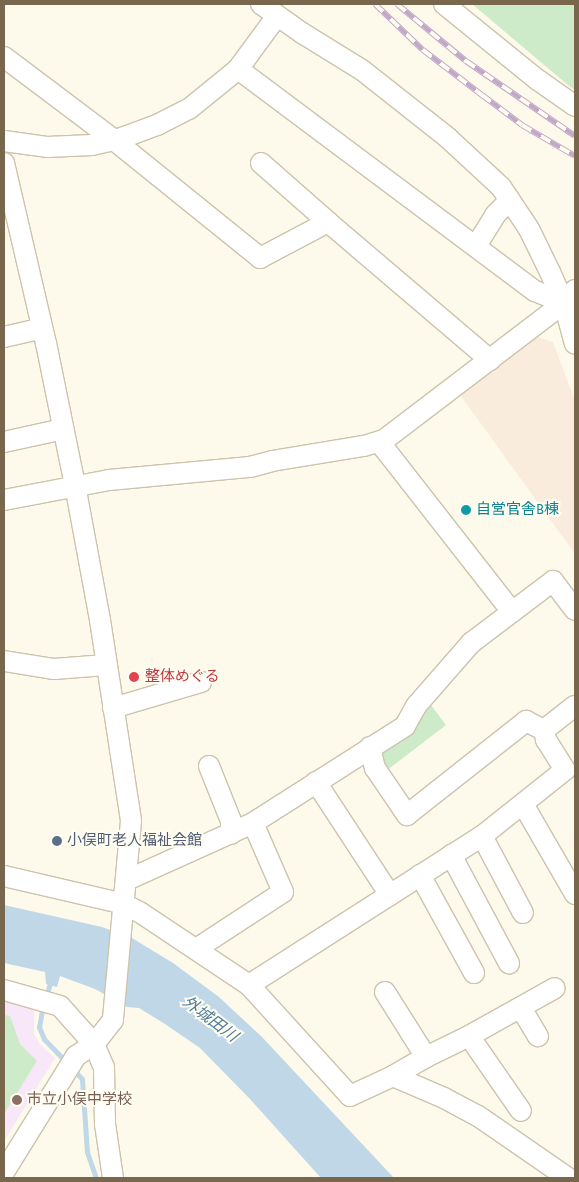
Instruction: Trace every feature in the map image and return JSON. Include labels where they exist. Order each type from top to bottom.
[{"type":"street","points":[[261,4],[362,70],[394,94],[487,173],[510,200],[569,296],[575,344]]},
{"type":"street","points":[[444,4],[538,80],[575,106]]},
{"type":"street","points":[[4,142],[47,147],[92,145],[114,140],[157,125],[189,109],[238,68],[277,16]]},
{"type":"street","points":[[4,57],[114,140],[260,258],[328,222]]},
{"type":"street","points":[[238,68],[535,291],[569,296]]},
{"type":"street","points":[[4,163],[42,328],[75,486],[131,820],[113,1020],[94,1044],[70,1066],[4,1172]]},
{"type":"street","points":[[261,163],[490,360]]},
{"type":"street","points":[[476,246],[495,215],[510,200]]},
{"type":"street","points":[[4,500],[75,486],[250,467],[364,446],[384,440],[490,360],[569,296]]},
{"type":"street","points":[[4,337],[42,328]]},
{"type":"street","points":[[4,442],[63,429]]},
{"type":"street","points":[[384,440],[384,448],[512,612]]},
{"type":"street","points":[[127,880],[253,824],[405,726],[416,706],[471,643],[553,581],[575,610]]},
{"type":"street","points":[[4,661],[54,669],[106,665]]},
{"type":"street","points":[[113,708],[202,682]]},
{"type":"street","points":[[544,730],[575,706]]},
{"type":"street","points":[[370,747],[375,768],[407,815],[526,721],[544,730]]},
{"type":"street","points":[[249,985],[482,836],[565,770],[546,740],[544,730]]},
{"type":"street","points":[[208,766],[232,821],[231,834]]},
{"type":"street","points":[[316,782],[390,895]]},
{"type":"street","points":[[523,804],[575,894]]},
{"type":"street","points":[[196,949],[283,892],[253,824]]},
{"type":"street","points":[[482,836],[523,912]]},
{"type":"street","points":[[451,855],[509,963]]},
{"type":"street","points":[[420,875],[474,973]]},
{"type":"street","points":[[4,876],[124,910],[196,949],[249,985],[350,1096],[393,1076],[469,1036],[555,988]]},
{"type":"street","points":[[4,990],[60,1006],[94,1044],[104,1066],[105,1124],[113,1178]]},
{"type":"street","points":[[386,992],[426,1057]]},
{"type":"street","points":[[521,1008],[538,1036]]},
{"type":"street","points":[[469,1036],[522,1111]]},
{"type":"street","points":[[393,1076],[444,1098],[478,1116],[565,1177]]},
{"type":"shaded area","points":[[535,336],[553,342],[575,401],[575,554],[461,396]]},
{"type":"shaded area","name":"市立小俣中学校","points":[[4,999],[34,1006],[34,1034],[40,1044],[55,1058],[4,1141]]},
{"type":"green space","points":[[472,4],[575,4],[575,90],[569,86]]},
{"type":"green space","points":[[428,701],[446,725],[386,771],[380,764],[383,749]]},
{"type":"green space","points":[[4,1015],[10,1016],[20,1044],[37,1061],[4,1114]]},
{"type":"water","name":"外城田川","points":[[4,905],[102,927],[132,938],[173,963],[219,997],[262,1037],[394,1178],[321,1178],[249,1098],[200,1048],[165,1024],[139,1008],[127,1007],[95,989],[60,976],[57,987],[46,984],[45,972],[4,963]]},
{"type":"waterway","points":[[46,997],[51,979]]},
{"type":"waterway","points":[[43,1005],[39,1027],[44,1039],[67,1063]]},
{"type":"waterway","points":[[73,1069],[82,1079],[87,1152],[96,1178]]},
{"type":"railway","points":[[375,4],[423,50],[482,95],[522,125],[575,156]]},
{"type":"railway","points":[[397,4],[466,61],[575,136]]},
{"type":"place","name":"自営官舎B棟","points":[[466,510]]},
{"type":"place","name":"整体めぐる","points":[[134,677]]},
{"type":"place","name":"小俣町老人福祉会館","points":[[57,841]]},
{"type":"place","name":"市立小俣中学校","points":[[17,1100]]}]
